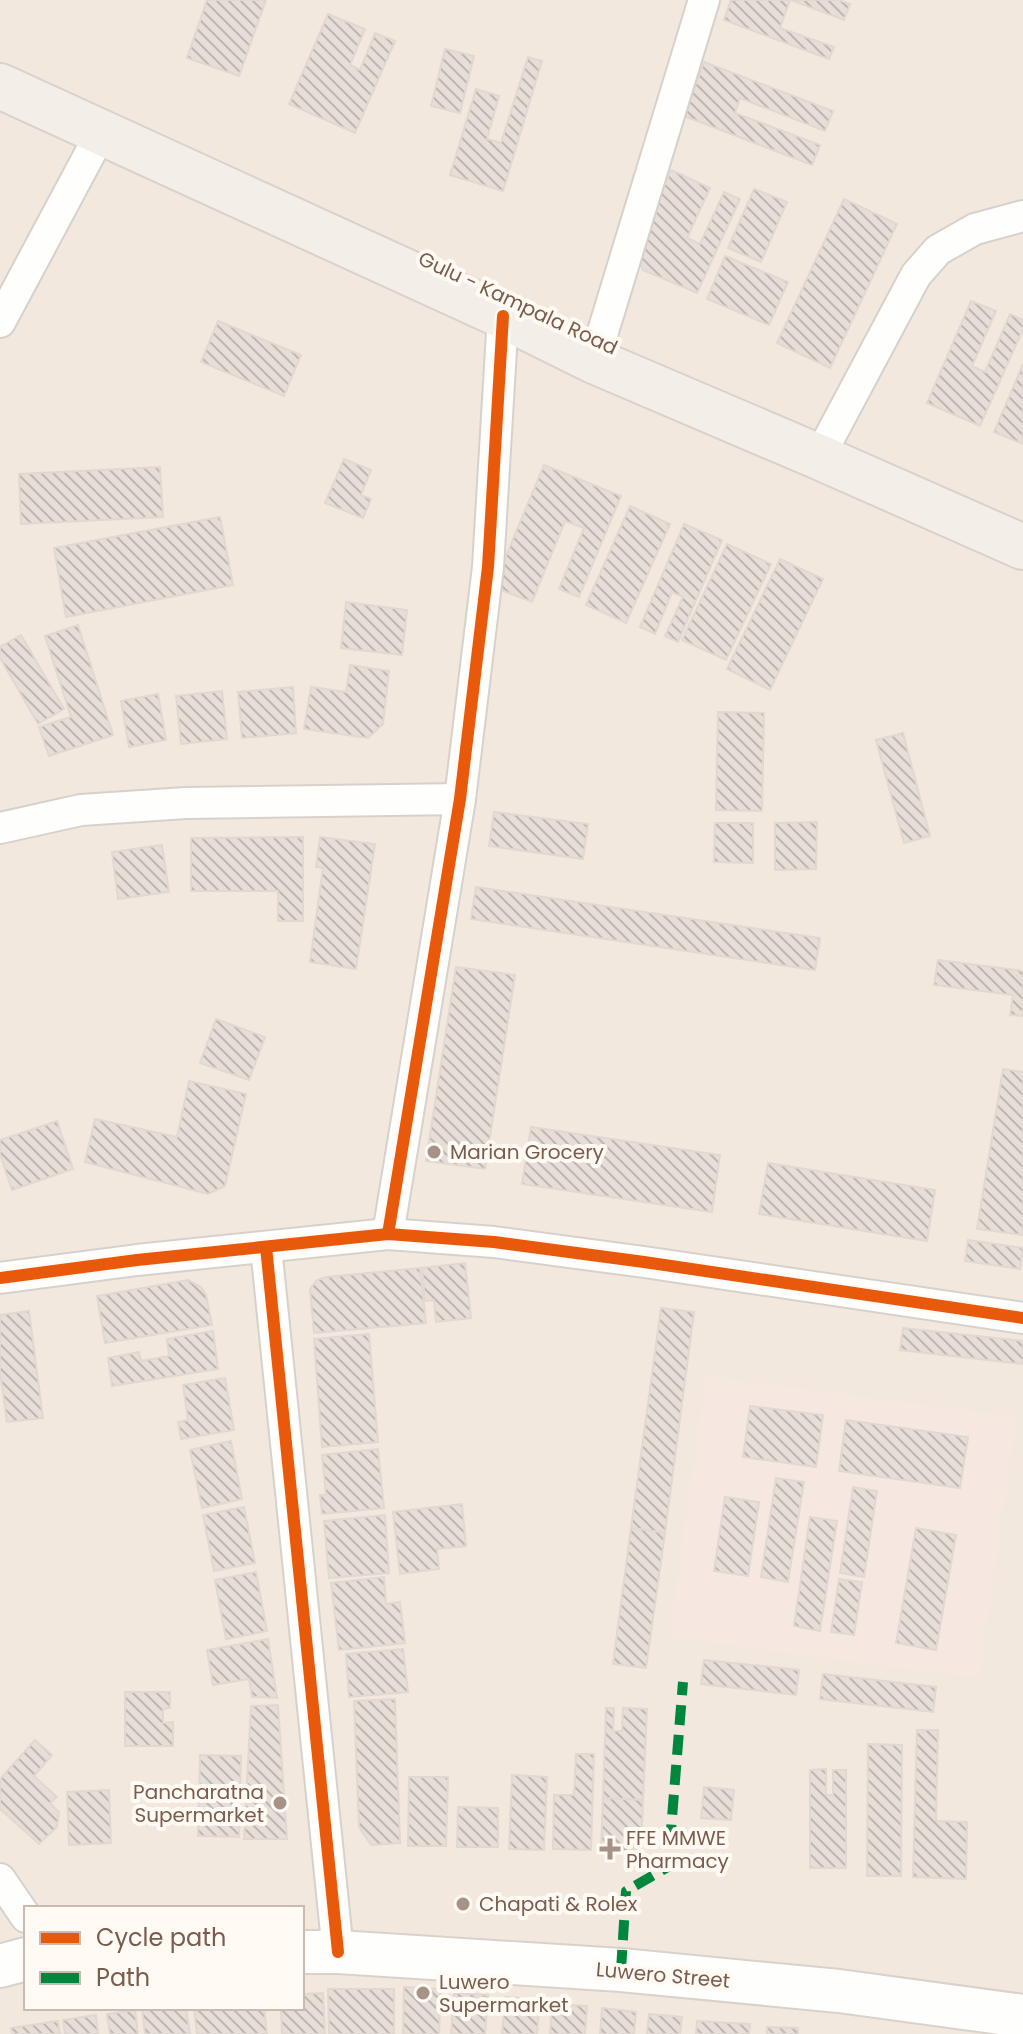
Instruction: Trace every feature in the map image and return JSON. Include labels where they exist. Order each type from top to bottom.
[{"type":"main road","name":"Gulu - Kampala Road","points":[[0,86],[503,316],[594,361],[1023,547]]},
{"type":"main road","name":"Luwero Street","points":[[320,1952],[636,1972],[839,1991],[1023,2016]]},
{"type":"main road","points":[[0,1966],[24,1960]]},
{"type":"street","points":[[594,361],[704,0]]},
{"type":"street","points":[[0,322],[101,133]]},
{"type":"street","points":[[819,457],[916,275],[938,250],[975,229],[1023,216]]},
{"type":"street","points":[[388,1234],[460,799],[488,567],[503,316]]},
{"type":"street","points":[[0,828],[81,810],[186,803],[460,799]]},
{"type":"street","points":[[0,1278],[137,1260],[388,1234],[494,1242],[1023,1318]]},
{"type":"street","points":[[266,1247],[320,1952]]},
{"type":"street","points":[[0,1879],[24,1914]]},
{"type":"shaded area","points":[[0,0],[1023,0],[1023,2034],[0,2034]]},
{"type":"shaded area","points":[[706,1376],[1016,1417],[979,1678],[669,1637]]},
{"type":"building","points":[[207,0],[266,0],[239,76],[187,58]]},
{"type":"building","points":[[731,0],[790,0],[780,28],[834,47],[829,59],[724,20]]},
{"type":"building","points":[[791,0],[839,0],[850,4],[844,20]]},
{"type":"building","points":[[328,14],[365,29],[350,65],[360,70],[375,33],[395,41],[355,133],[289,104]]},
{"type":"building","points":[[445,49],[474,56],[460,113],[431,106]]},
{"type":"building","points":[[528,57],[542,61],[503,191],[450,175],[476,89],[499,96],[487,139],[501,143]]},
{"type":"building","points":[[704,62],[833,111],[825,131],[740,98],[735,113],[820,145],[812,165],[684,116]]},
{"type":"building","points":[[671,170],[710,188],[687,238],[700,244],[724,192],[740,199],[697,293],[643,270],[635,253]]},
{"type":"building","points":[[754,189],[787,202],[761,262],[728,248]]},
{"type":"building","points":[[844,199],[897,224],[830,368],[777,343]]},
{"type":"building","points":[[725,256],[788,282],[769,325],[707,299]]},
{"type":"building","points":[[971,301],[996,311],[972,366],[985,372],[1010,314],[1023,320],[1023,329],[980,426],[927,403]]},
{"type":"building","points":[[218,321],[301,355],[284,396],[201,362]]},
{"type":"building","points":[[1023,364],[1023,444],[994,432]]},
{"type":"building","points":[[344,459],[371,470],[361,495],[371,499],[363,518],[325,503]]},
{"type":"building","points":[[544,465],[621,496],[579,597],[559,589],[584,528],[565,521],[532,602],[493,587]]},
{"type":"building","points":[[160,467],[163,517],[21,524],[19,474]]},
{"type":"building","points":[[630,506],[670,524],[626,623],[586,605]]},
{"type":"building","points":[[220,517],[233,585],[66,617],[54,548]]},
{"type":"building","points":[[684,524],[722,540],[678,642],[665,636],[683,597],[672,592],[655,634],[640,627]]},
{"type":"building","points":[[727,544],[771,564],[726,660],[682,640]]},
{"type":"building","points":[[780,559],[823,579],[770,690],[727,669]]},
{"type":"building","points":[[346,602],[407,610],[402,655],[341,648]]},
{"type":"building","points":[[78,625],[113,735],[49,756],[39,727],[71,717],[45,636]]},
{"type":"building","points":[[21,635],[64,709],[38,724],[0,658],[0,647]]},
{"type":"building","points":[[350,665],[389,671],[383,724],[368,738],[304,729],[311,687],[346,692]]},
{"type":"building","points":[[293,687],[296,733],[242,738],[238,692]]},
{"type":"building","points":[[222,691],[227,739],[181,744],[176,696]]},
{"type":"building","points":[[158,694],[166,740],[129,747],[121,701]]},
{"type":"building","points":[[718,712],[764,713],[762,811],[716,810]]},
{"type":"building","points":[[903,733],[930,836],[904,843],[876,740]]},
{"type":"building","points":[[494,812],[588,824],[583,859],[489,846]]},
{"type":"building","points":[[817,822],[816,869],[775,870],[775,823]]},
{"type":"building","points":[[715,823],[753,823],[753,863],[714,862]]},
{"type":"building","points":[[303,837],[303,921],[278,921],[278,891],[191,891],[191,838]]},
{"type":"building","points":[[320,837],[375,844],[356,969],[310,962],[323,868],[316,867]]},
{"type":"building","points":[[162,845],[169,892],[118,899],[112,852]]},
{"type":"building","points":[[476,887],[820,938],[815,970],[471,919]]},
{"type":"building","points":[[938,960],[1023,971],[1023,1016],[1010,1015],[1013,995],[934,985]]},
{"type":"building","points":[[456,967],[515,975],[485,1169],[426,1161]]},
{"type":"building","points":[[216,1019],[265,1037],[249,1080],[200,1063]]},
{"type":"building","points":[[1003,1069],[1023,1072],[1023,1235],[977,1229]]},
{"type":"building","points":[[189,1081],[246,1094],[225,1186],[208,1194],[85,1162],[95,1119],[177,1137]]},
{"type":"building","points":[[57,1121],[73,1169],[12,1190],[0,1154],[0,1140]]},
{"type":"building","points":[[531,1127],[720,1155],[712,1212],[522,1184]]},
{"type":"building","points":[[768,1163],[935,1190],[927,1241],[759,1214]]},
{"type":"building","points":[[968,1240],[1023,1248],[1020,1269],[965,1261]]},
{"type":"building","points":[[465,1263],[471,1318],[436,1322],[434,1300],[425,1301],[422,1268]]},
{"type":"building","points":[[420,1268],[426,1323],[314,1333],[310,1289],[317,1280]]},
{"type":"building","points":[[188,1280],[201,1287],[206,1295],[212,1325],[105,1343],[97,1296]]},
{"type":"building","points":[[661,1308],[694,1312],[665,1533],[631,1528]]},
{"type":"building","points":[[29,1311],[43,1418],[7,1422],[0,1372],[0,1315]]},
{"type":"building","points":[[903,1328],[1023,1341],[1023,1364],[900,1350]]},
{"type":"building","points":[[213,1331],[218,1369],[112,1386],[108,1358],[139,1352],[141,1361],[169,1356],[167,1339]]},
{"type":"building","points":[[369,1334],[378,1442],[322,1447],[314,1339]]},
{"type":"building","points":[[225,1378],[234,1430],[181,1439],[178,1422],[188,1420],[183,1385]]},
{"type":"building","points":[[750,1406],[823,1415],[816,1467],[743,1457]]},
{"type":"building","points":[[846,1420],[968,1437],[960,1488],[839,1471]]},
{"type":"building","points":[[231,1441],[242,1499],[202,1508],[190,1450]]},
{"type":"building","points":[[378,1449],[384,1508],[322,1514],[320,1495],[326,1495],[322,1455]]},
{"type":"building","points":[[776,1478],[804,1482],[788,1582],[761,1577]]},
{"type":"building","points":[[853,1487],[877,1491],[864,1577],[840,1573]]},
{"type":"building","points":[[725,1497],[759,1502],[748,1576],[714,1571]]},
{"type":"building","points":[[462,1504],[466,1546],[437,1549],[439,1569],[400,1574],[393,1512]]},
{"type":"building","points":[[244,1507],[255,1563],[214,1571],[203,1515]]},
{"type":"building","points":[[385,1515],[389,1573],[329,1578],[324,1521]]},
{"type":"building","points":[[810,1517],[837,1521],[820,1631],[794,1626]]},
{"type":"building","points":[[631,1528],[665,1533],[646,1668],[613,1664]]},
{"type":"building","points":[[916,1528],[956,1535],[936,1650],[896,1643]]},
{"type":"building","points":[[256,1572],[267,1631],[226,1639],[215,1580]]},
{"type":"building","points":[[384,1577],[386,1604],[400,1602],[405,1643],[339,1650],[331,1583]]},
{"type":"building","points":[[839,1579],[862,1582],[854,1635],[831,1632]]},
{"type":"building","points":[[268,1639],[277,1698],[252,1697],[249,1679],[213,1685],[207,1650]]},
{"type":"building","points":[[403,1649],[408,1692],[349,1697],[346,1654]]},
{"type":"building","points":[[704,1660],[799,1670],[796,1695],[701,1684]]},
{"type":"building","points":[[823,1674],[936,1687],[933,1712],[820,1699]]},
{"type":"building","points":[[125,1692],[170,1692],[170,1708],[163,1709],[163,1723],[173,1722],[173,1746],[125,1746]]},
{"type":"building","points":[[395,1699],[400,1843],[371,1845],[359,1827],[354,1701]]},
{"type":"building","points":[[278,1705],[287,1839],[244,1839],[251,1706]]},
{"type":"building","points":[[606,1708],[614,1708],[613,1731],[622,1731],[623,1708],[647,1709],[643,1800],[603,1798]]},
{"type":"building","points":[[917,1730],[938,1730],[936,1821],[967,1822],[966,1879],[913,1877]]},
{"type":"building","points":[[35,1740],[52,1755],[34,1776],[57,1797],[50,1803],[59,1812],[57,1827],[39,1844],[0,1809],[0,1779]]},
{"type":"building","points":[[868,1744],[902,1745],[901,1876],[867,1876]]},
{"type":"building","points":[[576,1754],[594,1754],[591,1850],[553,1849],[554,1795],[574,1795]]},
{"type":"building","points":[[200,1755],[241,1756],[239,1837],[198,1836]]},
{"type":"building","points":[[826,1769],[826,1795],[833,1795],[833,1770],[846,1770],[846,1868],[810,1868],[810,1770]]},
{"type":"building","points":[[512,1775],[547,1777],[544,1850],[509,1849]]},
{"type":"building","points":[[409,1777],[448,1777],[446,1846],[408,1846]]},
{"type":"building","points":[[704,1787],[734,1790],[731,1820],[701,1818]]},
{"type":"building","points":[[109,1790],[111,1843],[69,1845],[67,1792]]},
{"type":"building","points":[[603,1798],[643,1800],[641,1852],[601,1851]]},
{"type":"building","points":[[458,1807],[498,1808],[498,1847],[457,1847]]},
{"type":"building","points":[[404,1987],[441,1989],[439,2034],[403,2034]]},
{"type":"building","points":[[328,1989],[394,1989],[394,2034],[329,2034]]},
{"type":"building","points":[[323,1993],[325,2034],[282,2034],[281,2010],[304,2010],[304,1994]]},
{"type":"building","points":[[454,1993],[488,1995],[485,2034],[451,2034]]},
{"type":"building","points":[[505,1997],[540,1999],[537,2034],[502,2034]]},
{"type":"building","points":[[552,2004],[587,2006],[585,2034],[550,2034]]},
{"type":"building","points":[[602,2008],[636,2012],[634,2034],[600,2034]]},
{"type":"building","points":[[135,2010],[138,2034],[110,2034],[107,2014]]},
{"type":"building","points":[[142,2010],[186,2010],[190,2034],[145,2034]]},
{"type":"building","points":[[194,2010],[264,2010],[267,2034],[197,2034]]},
{"type":"building","points":[[649,2014],[682,2017],[680,2034],[647,2034]]},
{"type":"building","points":[[96,2015],[98,2034],[65,2034],[63,2020]]},
{"type":"building","points":[[58,2021],[60,2034],[12,2034],[11,2028]]},
{"type":"building","points":[[697,2021],[750,2024],[749,2034],[696,2034]]},
{"type":"building","points":[[767,2027],[798,2028],[798,2034],[767,2034]]},
{"type":"marked path","points":[[621,1970],[626,1891],[668,1867],[683,1682]]},
{"type":"cycle path","points":[[388,1234],[460,799],[488,567],[503,316]]},
{"type":"cycle path","points":[[0,1278],[137,1260],[388,1234],[494,1242],[1023,1318]]},
{"type":"cycle path","points":[[266,1247],[338,1952]]},
{"type":"place","name":"Marian Grocery","points":[[434,1152]]},
{"type":"place","name":"Pancharatna Supermarket","points":[[280,1803]]},
{"type":"place","name":"FFE MMWE Pharmacy","points":[[610,1849]]},
{"type":"place","name":"Chapati & Rolex","points":[[463,1904]]},
{"type":"place","name":"Luwero Supermarket","points":[[423,1993]]}]
